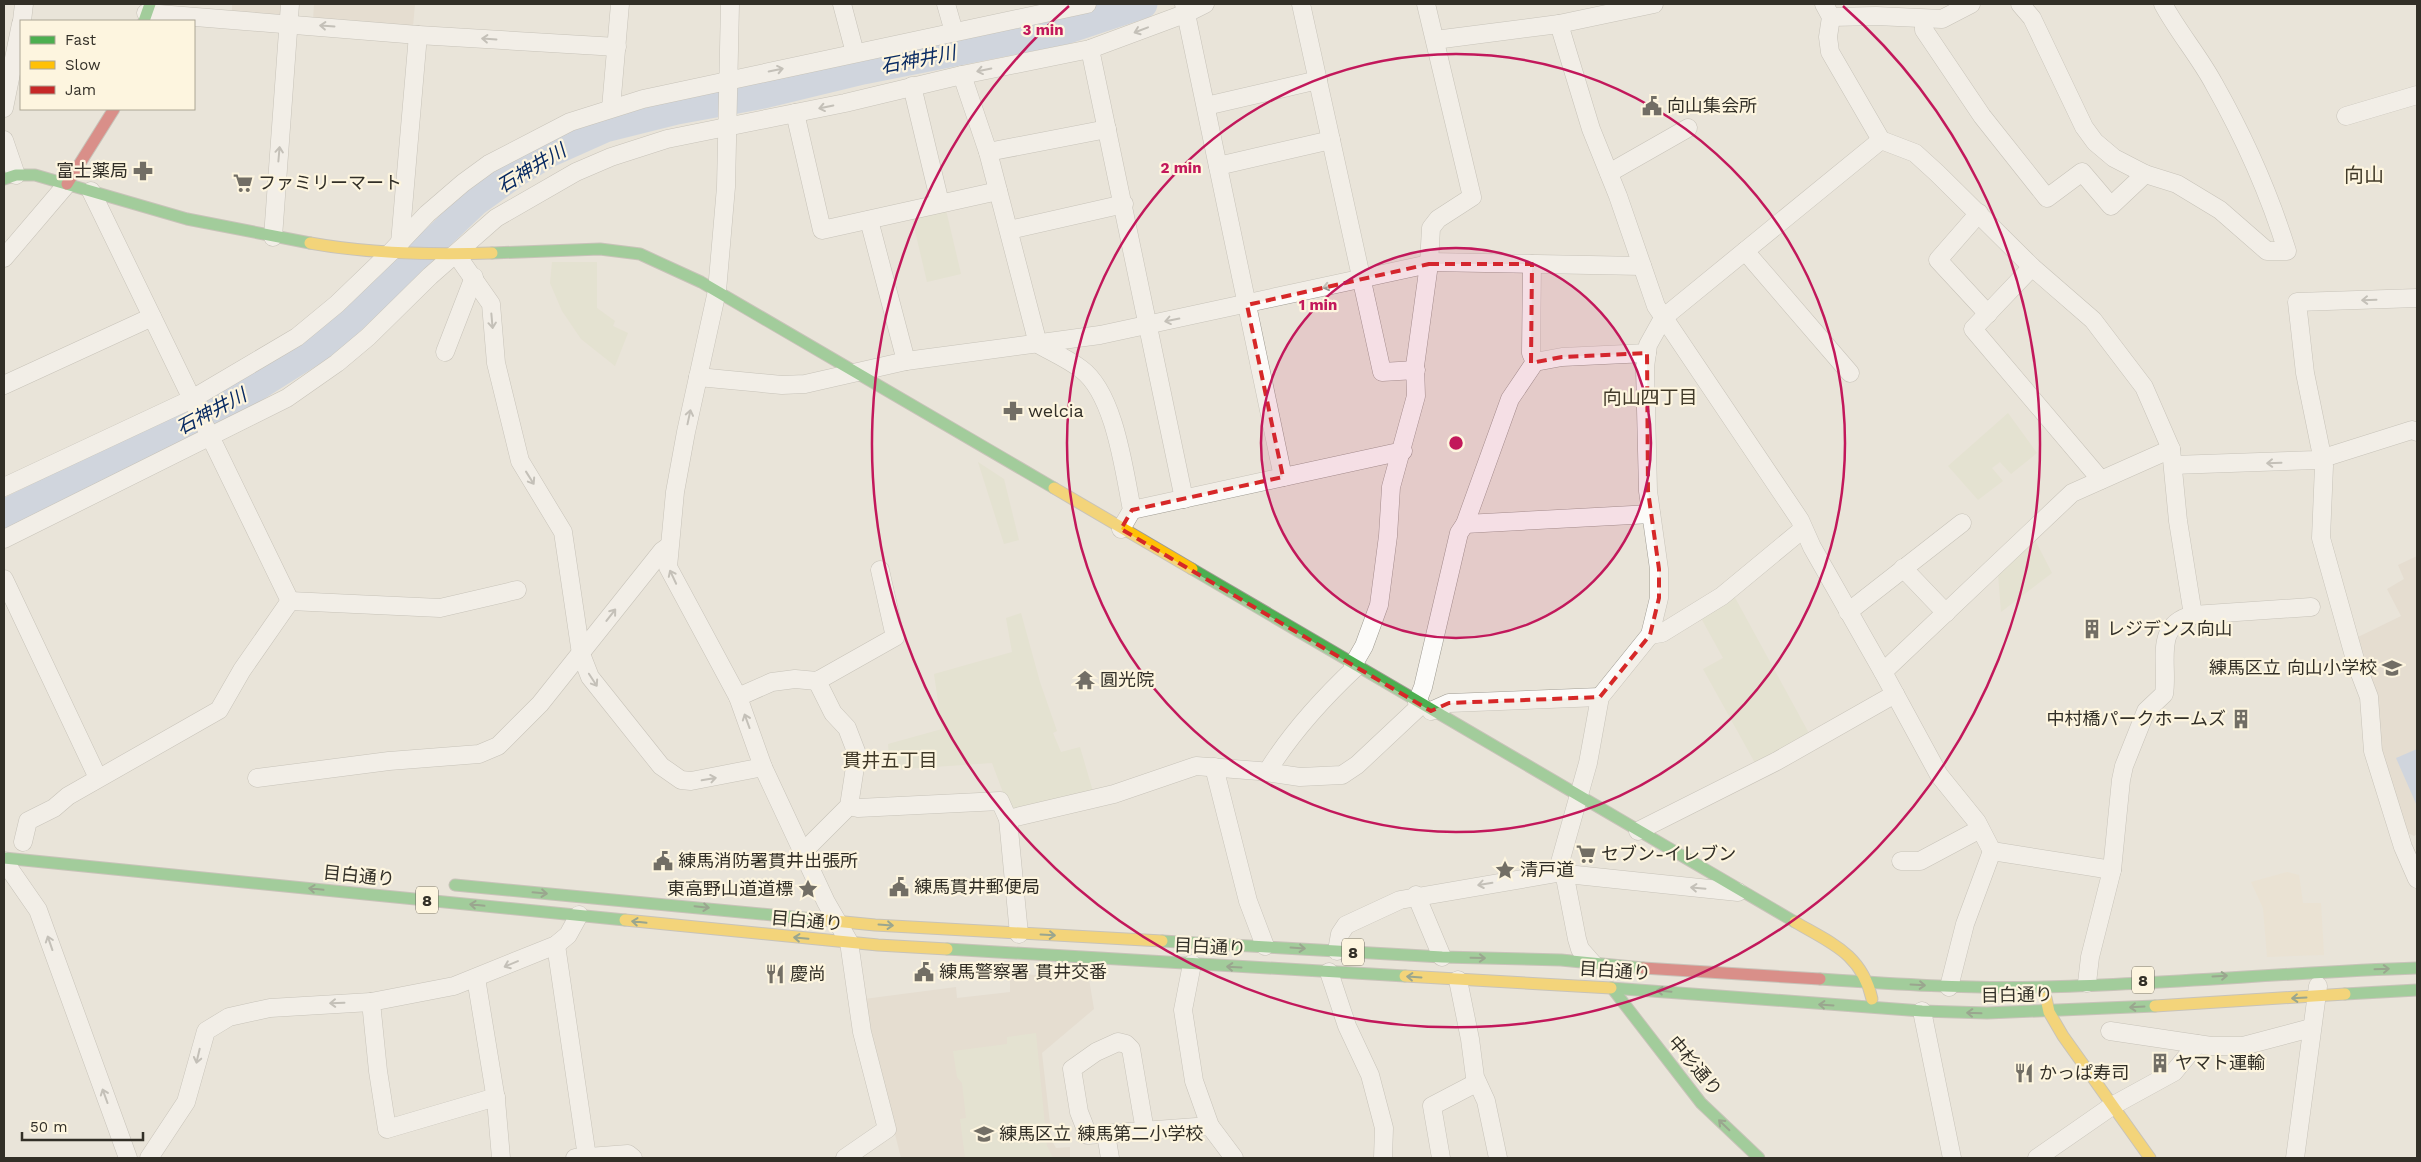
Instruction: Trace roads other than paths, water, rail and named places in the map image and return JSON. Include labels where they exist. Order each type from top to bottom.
[{"type":"main road","points":[[67,184],[113,110]]},
{"type":"main road","points":[[10,177],[35,174],[187,219],[338,248],[396,249],[451,254],[582,249],[640,254],[660,262],[717,291],[1846,952],[1860,966],[1869,982],[1874,1008]]},
{"type":"main road","name":"目白通り","points":[[4,860],[849,942],[1612,988],[1922,1011],[2049,1012],[2417,990]]},
{"type":"main road","name":"目白通り","points":[[442,884],[838,921],[1019,934],[1442,957],[1561,960],[1593,964],[1949,987],[2043,986],[2318,971],[2417,968]]},
{"type":"main road","points":[[2043,986],[2049,1012],[2063,1036],[2150,1158]]},
{"type":"main road","name":"中杉通り","points":[[1612,988],[1701,1102],[1759,1158]]},
{"type":"street","points":[[22,20],[24,4]]},
{"type":"street","points":[[273,237],[290,4]]},
{"type":"street","points":[[611,108],[620,4]]},
{"type":"street","points":[[730,4],[725,196],[717,291],[677,483],[669,546],[670,572],[738,697],[763,767],[826,902],[849,942],[862,1032],[887,1129],[845,1158]]},
{"type":"street","points":[[842,4],[856,53]]},
{"type":"street","points":[[946,4],[954,32]]},
{"type":"street","points":[[4,487],[192,399],[297,337],[337,304],[396,249],[427,214],[489,164],[570,122],[611,108],[1087,4]]},
{"type":"street","points":[[4,540],[287,398],[337,363],[368,337],[451,254],[496,218],[576,172],[611,157],[667,139],[727,125],[795,113],[1090,48],[1186,8],[1205,4]]},
{"type":"street","points":[[1301,4],[1382,372],[1416,370]]},
{"type":"street","points":[[1267,772],[1279,752],[1301,725],[1355,666],[1379,605],[1388,536],[1391,487],[1403,451],[1416,396],[1416,370],[1429,263],[1431,228],[1438,219],[1472,197],[1426,4]]},
{"type":"street","points":[[1435,40],[1559,24],[1654,4]]},
{"type":"street","points":[[1971,4],[1942,20],[1876,16],[1828,10],[1830,52],[1881,140],[1914,152],[1980,213],[2032,267],[2093,320],[2144,387],[2172,457],[2178,521],[2192,615]]},
{"type":"street","points":[[2020,4],[2032,18],[2084,127],[2095,142],[2114,158],[2145,174],[2177,184],[2220,210],[2267,250],[2288,251],[2276,216],[2244,141],[2214,82],[2163,4]]},
{"type":"street","points":[[1186,8],[1283,477]]},
{"type":"street","points":[[147,13],[418,35],[617,47]]},
{"type":"street","points":[[1924,20],[1924,30],[1982,116],[2047,198],[2082,172],[2111,206],[2145,174]]},
{"type":"street","points":[[1559,24],[1591,129],[1609,173],[1656,306],[1800,520],[1803,530],[1848,612],[1884,672],[1939,775],[1980,829],[1992,852],[1965,924],[1949,987]]},
{"type":"street","points":[[4,108],[20,32]]},
{"type":"street","points":[[396,249],[418,35]]},
{"type":"street","points":[[1090,48],[1184,499]]},
{"type":"street","points":[[962,75],[988,152],[1038,344],[1082,370],[1100,394],[1111,418],[1132,510],[1121,529]]},
{"type":"street","points":[[1206,106],[1318,80]]},
{"type":"street","points":[[912,86],[940,203]]},
{"type":"street","points":[[2346,116],[2417,95]]},
{"type":"street","points":[[795,113],[822,230],[998,191]]},
{"type":"street","points":[[1609,173],[1688,128]]},
{"type":"street","points":[[988,152],[1107,129]]},
{"type":"street","points":[[4,140],[10,177]]},
{"type":"street","points":[[1218,166],[1331,140]]},
{"type":"street","points":[[1612,988],[1580,949],[1561,872],[1577,796],[1588,763],[1600,697],[1650,635],[1659,598],[1659,569],[1648,490],[1646,427],[1647,353],[1654,332],[1663,318],[1881,140]]},
{"type":"street","points":[[4,258],[67,184]]},
{"type":"street","points":[[91,191],[290,601]]},
{"type":"street","points":[[1009,230],[1124,204]]},
{"type":"street","points":[[1980,213],[1938,260],[1988,314]]},
{"type":"street","points":[[869,220],[906,362]]},
{"type":"street","points":[[1745,251],[1850,373]]},
{"type":"street","points":[[451,254],[474,277],[491,304],[496,363],[520,461],[562,532],[581,654],[590,677],[642,744],[673,775],[691,782],[763,767]]},
{"type":"street","points":[[698,377],[782,385],[805,384],[906,362],[1100,335],[1247,305],[1429,263],[1642,266]]},
{"type":"street","points":[[1532,264],[1531,353],[1536,362]]},
{"type":"street","points":[[2032,267],[1974,329],[2101,480]]},
{"type":"street","points":[[445,352],[474,277]]},
{"type":"street","points":[[2417,298],[2297,302],[2305,373],[2322,458],[2321,538],[2356,663],[2369,697],[2371,745],[2410,844],[2417,879]]},
{"type":"street","points":[[4,385],[152,317]]},
{"type":"street","points":[[1423,706],[1424,686],[1459,533],[1465,524],[1510,399],[1536,362],[1562,357],[1647,353]]},
{"type":"street","points":[[1884,672],[2072,493],[2101,480],[2172,457],[2276,463],[2322,458],[2412,430],[2417,432]]},
{"type":"street","points":[[1132,510],[1403,451]]},
{"type":"street","points":[[1465,524],[1651,514]]},
{"type":"street","points":[[1848,612],[1962,522]]},
{"type":"street","points":[[1650,635],[1662,633],[1722,596],[1803,530]]},
{"type":"street","points":[[257,778],[389,761],[480,754],[498,746],[540,704],[662,551],[669,546]]},
{"type":"street","points":[[1903,568],[1946,614]]},
{"type":"street","points":[[738,697],[772,682],[795,679],[816,681],[894,637],[880,570]]},
{"type":"street","points":[[4,579],[98,778]]},
{"type":"street","points":[[290,601],[440,608],[517,590]]},
{"type":"street","points":[[24,842],[28,821],[54,808],[68,796],[98,778],[219,710],[242,670],[290,601]]},
{"type":"street","points":[[2087,983],[2090,958],[2112,870],[2124,766],[2146,711],[2164,694],[2165,652],[2169,629],[2175,622],[2192,615],[2311,607]]},
{"type":"street","points":[[803,852],[849,806],[857,754],[847,728],[833,713],[816,681]]},
{"type":"street","points":[[1638,831],[1777,761],[1895,694]]},
{"type":"street","points":[[1008,819],[1114,794],[1196,766],[1267,772],[1300,777],[1342,774],[1357,765],[1423,706],[1449,703],[1600,697]]},
{"type":"street","points":[[1214,767],[1248,901],[1265,946]]},
{"type":"street","points":[[849,806],[858,808],[1000,801],[1008,819],[1019,934]]},
{"type":"street","points":[[1901,861],[1920,861],[1980,829]]},
{"type":"street","points":[[1992,852],[2112,870]]},
{"type":"street","points":[[4,860],[38,910],[128,1158]]},
{"type":"street","points":[[1337,951],[1340,934],[1351,921],[1400,900],[1561,872],[1746,893]]},
{"type":"street","points":[[1416,896],[1442,957]]},
{"type":"street","points":[[149,1158],[186,1102],[206,1031],[229,1017],[270,1008],[371,1002],[454,986],[556,945],[568,935],[579,915]]},
{"type":"street","points":[[556,945],[581,1158],[628,1154],[633,1158]]},
{"type":"street","points":[[1192,964],[1183,1010],[1194,1081],[1210,1126],[1234,1158]]},
{"type":"street","points":[[2295,1158],[2311,1028],[2318,997],[2318,971]]},
{"type":"street","points":[[1329,972],[1347,1026],[1370,1075],[1384,1128],[1383,1158]]},
{"type":"street","points":[[476,978],[496,1097],[501,1158]]},
{"type":"street","points":[[1458,980],[1470,1039],[1476,1083],[1486,1101],[1498,1158]]},
{"type":"street","points":[[371,1002],[378,1071],[388,1129],[496,1097]]},
{"type":"street","points":[[1922,1011],[1952,1158]]},
{"type":"street","points":[[2110,1031],[2198,1044],[2242,1046],[2311,1028]]},
{"type":"street","points":[[1145,1131],[1131,1049],[1126,1044],[1118,1042],[1096,1052],[1072,1069],[1078,1112],[1088,1135],[1106,1134],[1145,1131],[1210,1126]]},
{"type":"street","points":[[2041,1157],[2112,1106],[2174,1072],[2198,1044]]},
{"type":"street","points":[[1441,1158],[1432,1106],[1476,1083]]},
{"type":"street","points":[[1106,1134],[1110,1158]]},
{"type":"water","points":[[2417,749],[2417,806],[2396,758]]},
{"type":"waterway","name":"石神井川","points":[[4,514],[235,400],[329,341],[475,202],[517,172],[549,153],[605,128],[677,110],[764,94],[863,70],[1065,30],[1143,4]]},
{"type":"place","name":"向山集会所","points":[[1652,106]]},
{"type":"place","name":"富士薬局","points":[[143,171]]},
{"type":"place","name":"ファミリーマート","points":[[243,183]]},
{"type":"place","name":"welcia","points":[[1013,411]]},
{"type":"place","name":"レジデンス向山","points":[[2092,629]]},
{"type":"place","name":"練馬区立 向山小学校","points":[[2392,668]]},
{"type":"place","name":"圓光院","points":[[1085,680]]},
{"type":"place","name":"中村橋パークホームズ","points":[[2241,719]]},
{"type":"place","name":"セブン-イレブン","points":[[1586,854]]},
{"type":"place","name":"練馬消防署貫井出張所","points":[[663,861]]},
{"type":"place","name":"清戸道","points":[[1505,870]]},
{"type":"place","name":"練馬貫井郵便局","points":[[899,887]]},
{"type":"place","name":"東高野山道道標","points":[[808,889]]},
{"type":"place","name":"練馬警察署 貫井交番","points":[[924,972]]},
{"type":"place","name":"慶尚","points":[[775,974]]},
{"type":"place","name":"ヤマト運輸","points":[[2160,1063]]},
{"type":"place","name":"かっぱ寿司","points":[[2024,1073]]},
{"type":"place","name":"練馬区立 練馬第二小学校","points":[[984,1134]]},
{"type":"district","name":"向山","points":[[2364,175]]},
{"type":"district","name":"向山四丁目","points":[[1650,397]]},
{"type":"district","name":"貫井五丁目","points":[[890,760]]}]
